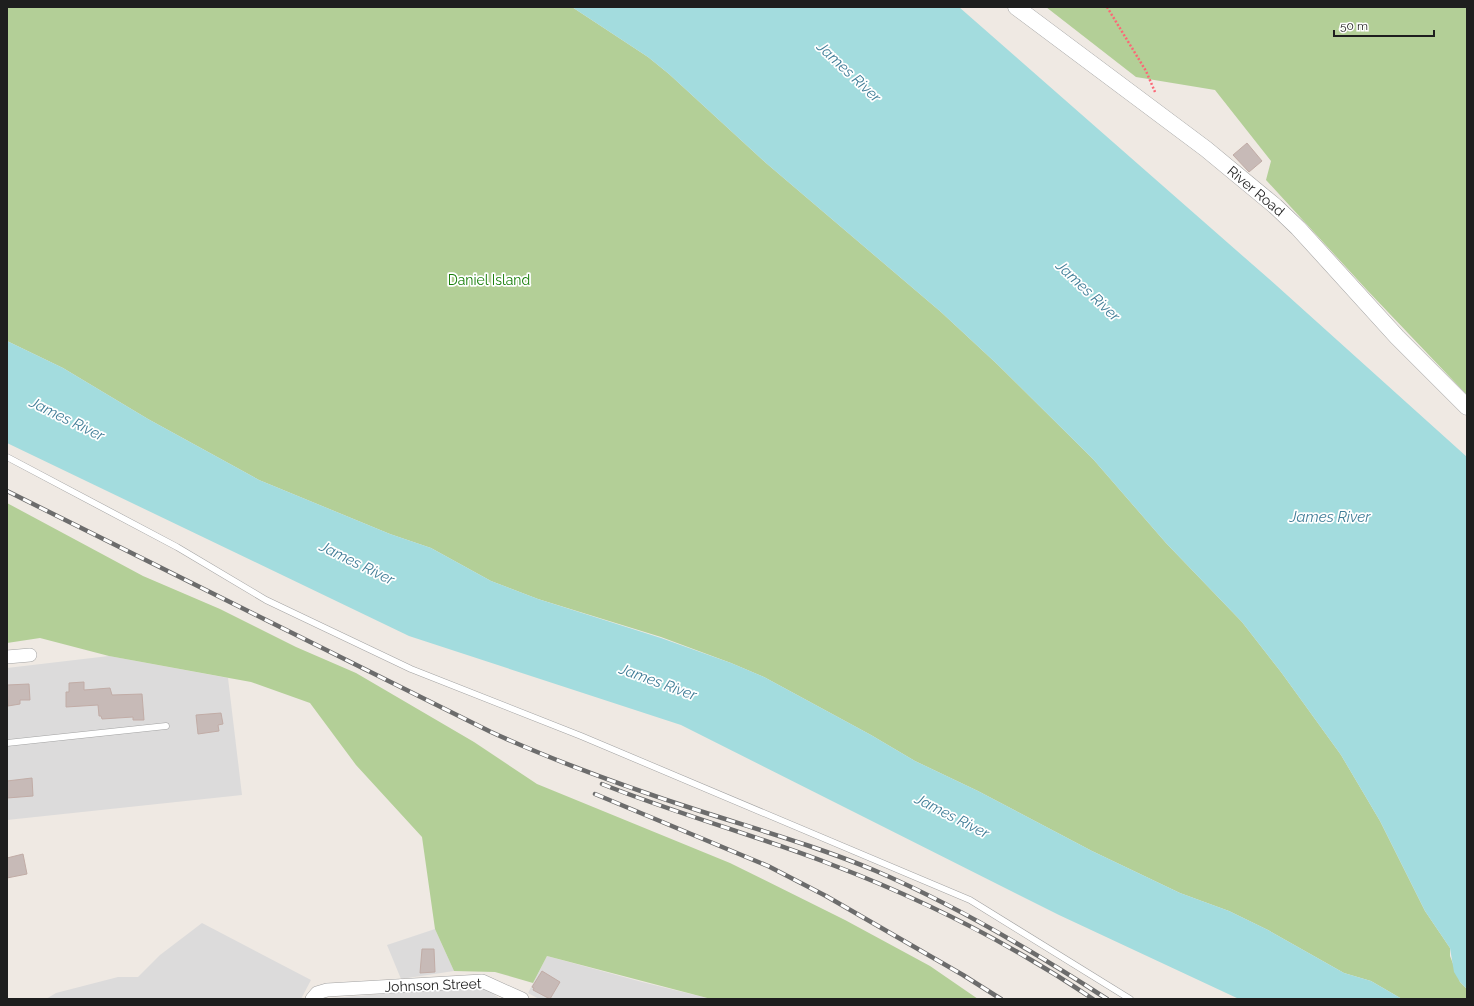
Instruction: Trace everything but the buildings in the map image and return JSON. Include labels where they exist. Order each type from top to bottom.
[{"type":"street","name":"River Road","points":[[1016,7],[1212,154],[1287,217],[1397,337],[1467,407]]},
{"type":"street","points":[[7,657],[30,654]]},
{"type":"street","name":"Johnson Street","points":[[314,996],[327,990],[482,981],[520,999]]},
{"type":"lane","points":[[7,457],[177,547],[266,600],[411,669],[582,736],[970,900],[1130,999]]},
{"type":"lane","points":[[7,743],[166,726]]},
{"type":"path","points":[[1107,7],[1146,71],[1154,90],[1160,114]]},
{"type":"shaded area","points":[[109,656],[228,678],[242,795],[7,820],[7,668]]},
{"type":"shaded area","points":[[202,923],[311,980],[301,999],[46,999],[56,993],[118,977],[138,977],[160,955]]},
{"type":"shaded area","points":[[435,929],[454,971],[401,979],[387,945]]},
{"type":"shaded area","points":[[547,956],[711,999],[539,999],[528,993]]},
{"type":"shaded area","points":[[483,986],[500,999],[327,999],[331,998]]},
{"type":"green space","name":"Daniel Island","points":[[7,7],[572,7],[648,57],[669,74],[766,163],[941,312],[997,364],[1093,459],[1166,543],[1242,622],[1281,672],[1341,755],[1380,821],[1425,911],[1450,948],[1450,956],[1460,982],[1467,989],[1467,999],[1402,999],[1371,981],[1344,973],[1268,930],[1229,911],[1180,893],[1092,851],[978,791],[915,761],[871,735],[764,677],[661,637],[538,599],[491,581],[431,548],[390,534],[259,480],[148,419],[63,368],[7,341]]},
{"type":"green space","points":[[1046,7],[1467,7],[1467,395],[1367,290],[1266,180],[1271,161],[1215,90],[1136,77]]},
{"type":"green space","points":[[7,503],[143,576],[220,609],[296,647],[356,673],[474,742],[537,784],[730,863],[845,920],[930,966],[978,999],[711,999],[547,956],[533,983],[495,972],[454,971],[435,929],[422,837],[356,765],[310,703],[251,682],[109,656],[40,638],[7,643]]},
{"type":"water","name":"James River","points":[[572,7],[959,7],[1277,286],[1467,457],[1467,989],[1460,982],[1454,972],[1450,948],[1425,911],[1380,821],[1341,755],[1281,672],[1242,622],[1166,543],[1093,459],[997,364],[941,312],[766,163],[669,74],[648,57]]},
{"type":"water","name":"James River","points":[[7,341],[63,368],[148,419],[259,480],[390,534],[431,548],[491,581],[538,599],[661,638],[731,663],[764,677],[871,735],[915,761],[978,791],[1092,851],[1180,893],[1229,911],[1268,930],[1344,973],[1371,981],[1402,999],[1239,999],[1059,915],[681,725],[409,636],[7,443]]},
{"type":"railway","points":[[7,491],[491,732],[568,765],[700,811],[833,854],[876,871],[936,899],[994,930],[1107,999]]},
{"type":"railway","points":[[602,784],[630,795],[802,853],[864,877],[932,907],[965,924],[1031,960],[1093,999]]},
{"type":"railway","points":[[595,794],[768,866],[826,896],[963,975],[1001,999]]}]
